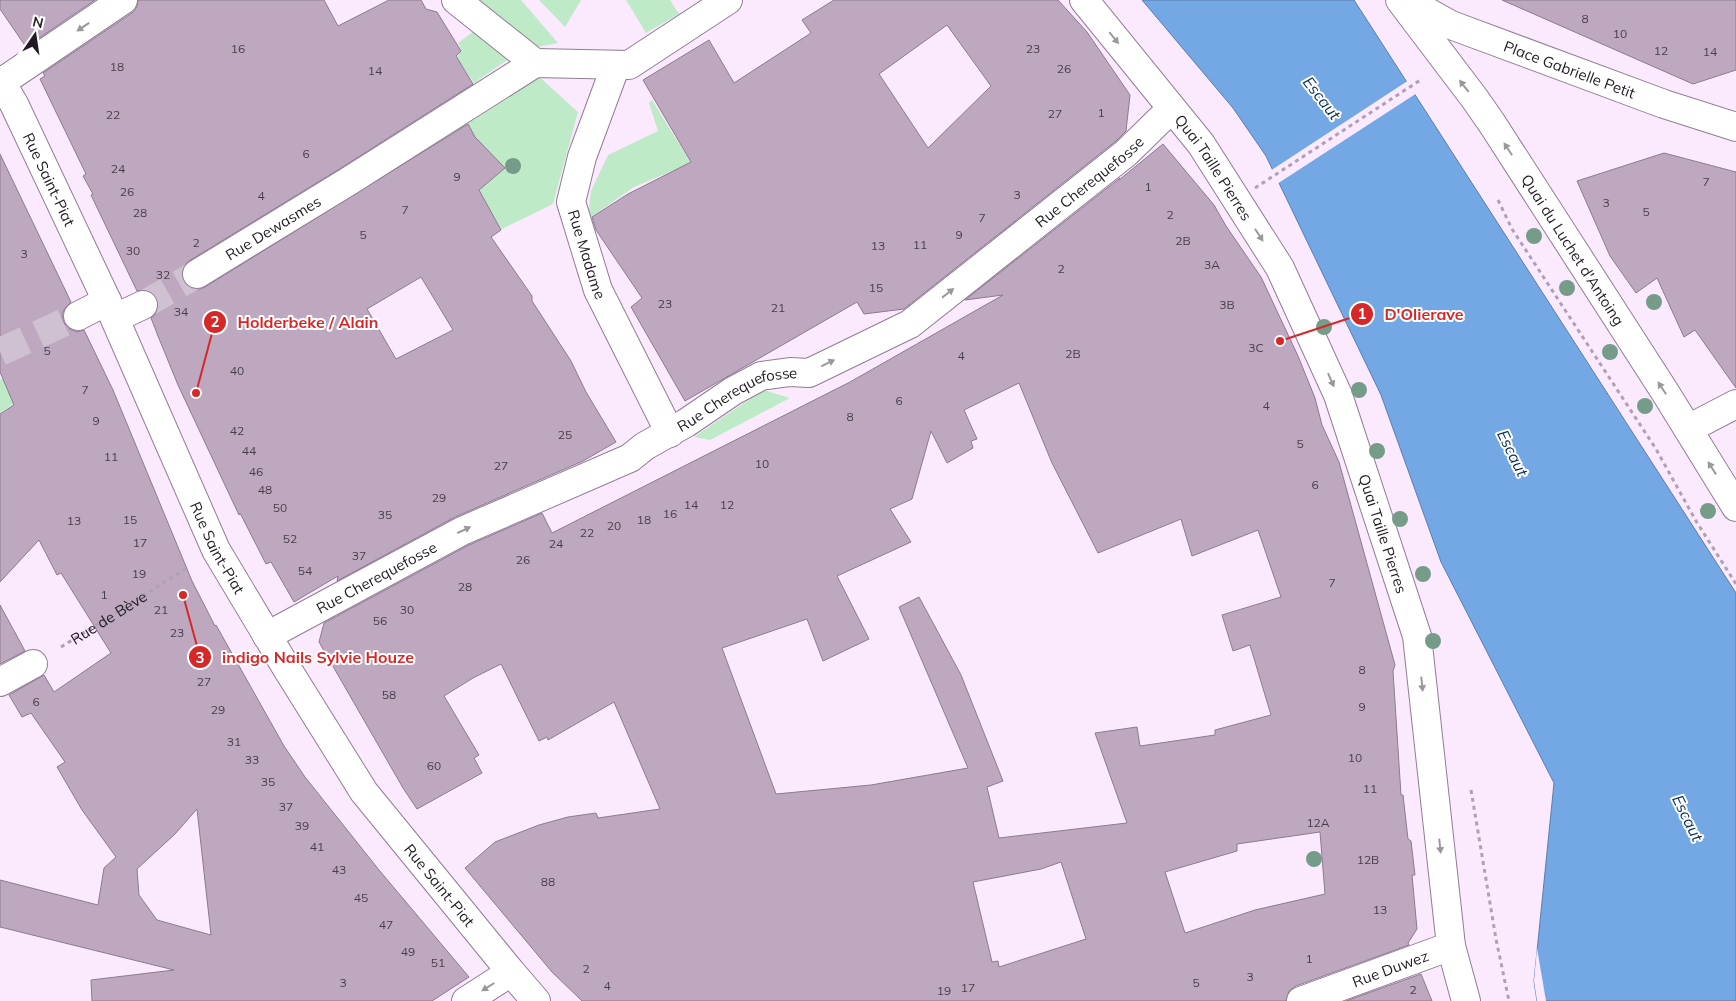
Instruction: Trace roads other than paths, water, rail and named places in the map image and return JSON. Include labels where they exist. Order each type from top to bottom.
[{"type":"street","points":[[1,81],[123,0]]},
{"type":"street","points":[[456,0],[535,63],[629,66],[728,0]]},
{"type":"street","name":"Quai Taille Pierres","points":[[1084,0],[1171,109],[1195,135],[1280,268],[1338,396],[1417,636],[1451,946],[1466,1001]]},
{"type":"street","name":"Quai du Luchet d'Antoing","points":[[1400,0],[1475,99],[1493,126],[1736,507]]},
{"type":"street","name":"Place Gabrielle Petit","points":[[1406,0],[1451,25],[1664,104],[1736,127]]},
{"type":"street","name":"Rue Dewasmes","points":[[197,274],[350,181],[535,63]]},
{"type":"street","name":"Rue Madame","points":[[616,65],[582,157],[571,202],[598,290],[670,433]]},
{"type":"street","name":"Rue Saint-Piat","points":[[1,81],[14,104],[111,310],[216,550],[364,792],[536,1001]]},
{"type":"street","name":"Rue Cherequefosse","points":[[267,636],[462,530],[630,458],[645,446],[670,433],[733,391],[761,376],[790,372],[809,372],[910,324],[1126,154],[1171,109]]},
{"type":"street","points":[[78,316],[143,305]]},
{"type":"street","points":[[1688,430],[1736,404]]},
{"type":"street","points":[[0,682],[33,664]]},
{"type":"street","name":"Rue Duwez","points":[[1301,1001],[1451,946]]},
{"type":"street","points":[[466,1001],[511,972]]},
{"type":"water","name":"Escaut","points":[[1142,0],[1354,0],[1736,593],[1736,1001],[1537,1001],[1534,981],[1554,783],[1441,562],[1381,395],[1266,156],[1233,108]]},
{"type":"tunnel","points":[[143,305],[197,274]]},
{"type":"tunnel","points":[[0,352],[78,316]]},
{"type":"place","name":"D'Olierave","points":[[1280,341]]},
{"type":"place","name":"Holderbeke / Alain","points":[[196,393]]},
{"type":"place","name":"indigo Nails Sylvie Houze","points":[[183,595]]}]
